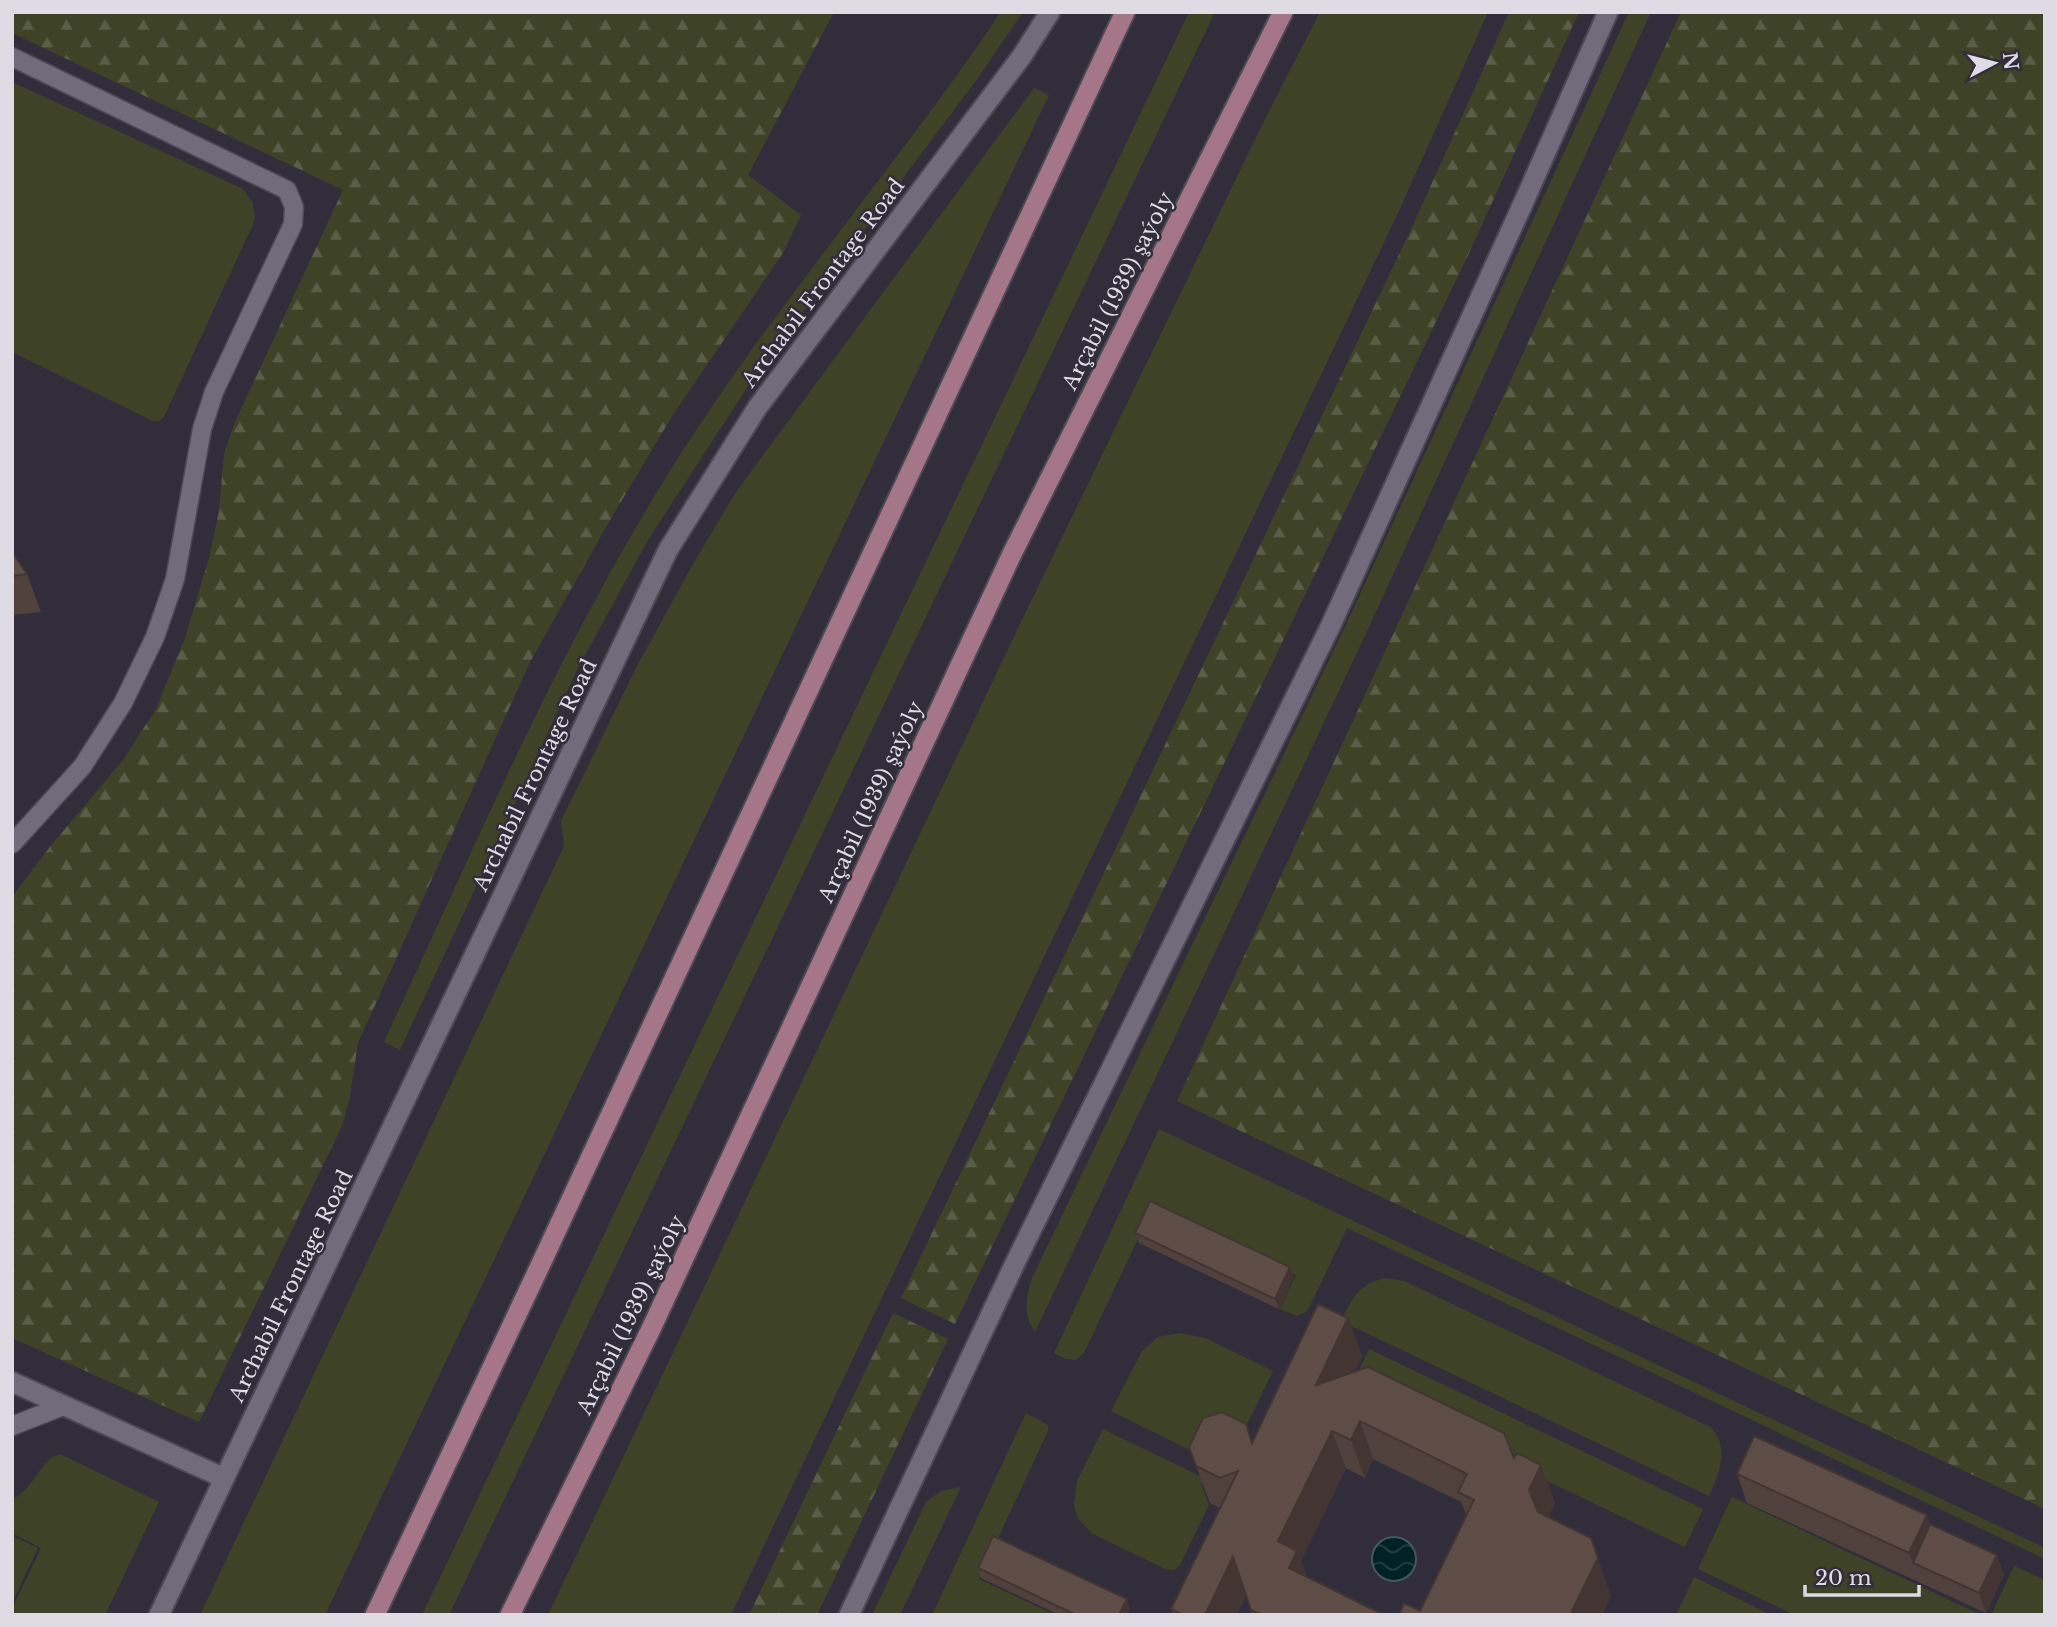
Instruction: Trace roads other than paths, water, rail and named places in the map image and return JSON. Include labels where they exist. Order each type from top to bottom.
[{"type":"main road","points":[[375,1615],[1125,12]]},
{"type":"main road","name":"Arçabil (1939) şaýoly","points":[[510,1615],[651,1329],[1011,555],[1283,12]]},
{"type":"street","name":"Archabil Frontage Road","points":[[159,1615],[668,550],[757,408],[1022,57],[1050,12]]},
{"type":"street","points":[[849,1615],[1016,1261],[1330,627],[1608,12]]},
{"type":"street","points":[[12,1382],[224,1478]]},
{"type":"lane","points":[[12,57],[287,190],[294,207],[293,224],[209,404],[202,429],[175,579],[155,637],[122,703],[82,767],[12,844]]},
{"type":"lane","points":[[12,1426],[62,1406]]},
{"type":"water","points":[[1394,1537],[1409,1544],[1416,1559],[1409,1574],[1394,1581],[1379,1574],[1372,1559],[1379,1544]]}]
